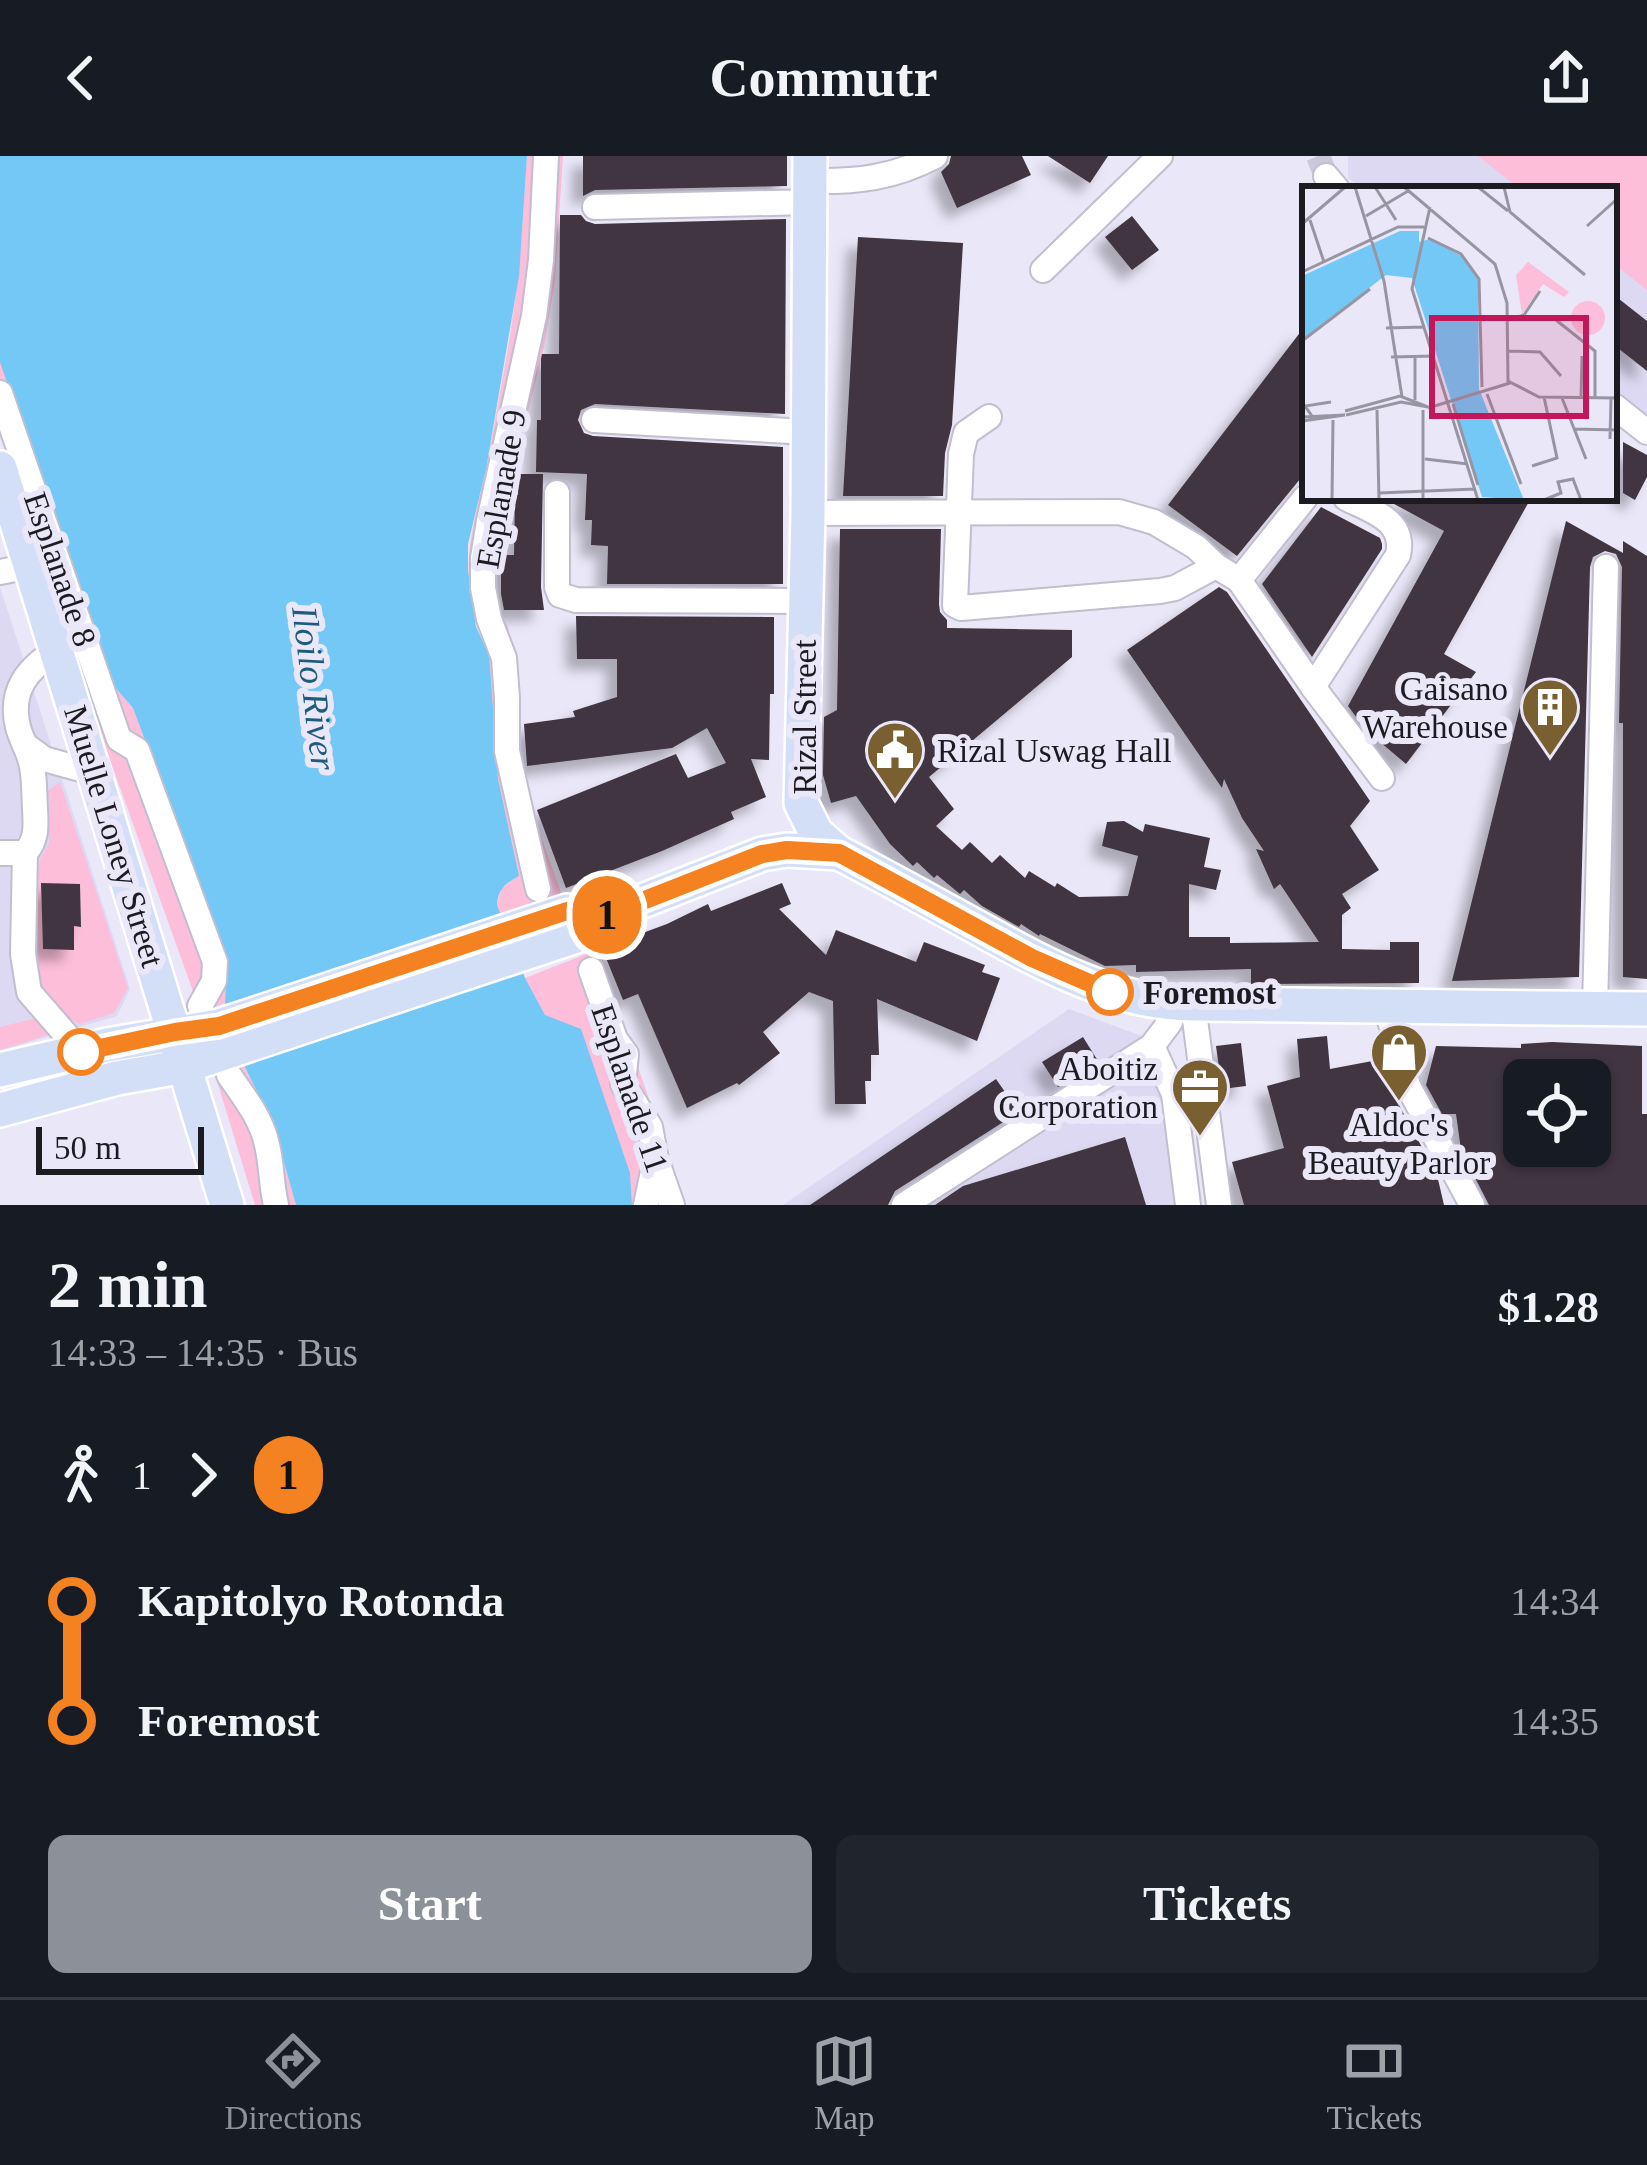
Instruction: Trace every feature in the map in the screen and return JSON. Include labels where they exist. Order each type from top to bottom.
[{"type":"main road","name":"Rizal Street","points":[[810,180],[801,803],[816,833],[839,853],[1032,958],[1125,996],[1184,1004],[1647,1009]]},
{"type":"main road","name":"Muelle Loney Street","points":[[0,468],[16,569],[57,650],[227,1205]]},
{"type":"main road","points":[[762,854],[801,803]]},
{"type":"main road","points":[[0,1110],[117,1078],[185,1066],[219,1040],[579,922],[762,854],[787,850],[839,853]]},
{"type":"main road","points":[[0,1070],[175,1032],[219,1040]]},
{"type":"street","name":"Esplanade 9","points":[[538,889],[509,766],[504,658],[486,603],[483,558],[534,316],[542,260],[546,156]]},
{"type":"street","points":[[595,207],[810,180],[851,182],[907,171],[935,156]]},
{"type":"street","points":[[1043,270],[1160,156]]},
{"type":"street","name":"Esplanade 8","points":[[0,393],[119,739],[137,750],[215,962],[219,1040]]},
{"type":"street","points":[[1617,408],[1647,431]]},
{"type":"street","points":[[989,417],[966,433],[961,454],[955,605],[1160,592],[1216,566]]},
{"type":"street","points":[[594,420],[807,432]]},
{"type":"street","points":[[557,493],[560,595],[576,600],[804,601]]},
{"type":"street","points":[[1239,580],[1303,501]]},
{"type":"street","points":[[1313,687],[1398,555],[1401,542],[1387,518],[1352,501]]},
{"type":"street","points":[[808,513],[1120,512],[1154,522],[1239,580],[1382,778]]},
{"type":"street","points":[[1595,1008],[1606,567]]},
{"type":"street","points":[[57,650],[35,664],[18,692],[16,722],[32,766],[36,833],[32,846],[13,853],[29,992],[81,1052]]},
{"type":"street","points":[[24,742],[44,759],[95,773]]},
{"type":"street","name":"Esplanade 11","points":[[591,970],[614,1039],[626,1054],[623,1084],[650,1127],[672,1205]]},
{"type":"street","points":[[904,1205],[1152,1046],[1184,1004]]},
{"type":"street","points":[[1184,1004],[1219,1205]]},
{"type":"street","points":[[1386,1006],[1408,1086],[1472,1205]]},
{"type":"street","points":[[219,1040],[268,1145],[276,1205]]},
{"type":"street","points":[[1152,1046],[1174,1094],[1188,1205]]},
{"type":"street","points":[[646,1205],[656,1159]]},
{"type":"shaded area","points":[[527,156],[563,156],[555,281],[498,550],[496,586],[498,611],[508,627],[516,667],[526,794],[562,895],[500,916],[501,889],[518,876],[476,677],[489,654],[472,604],[469,560],[512,324]]},
{"type":"shaded area","points":[[1348,156],[1647,156],[1647,415],[1617,391],[1617,186],[1358,186],[1348,178]]},
{"type":"shaded area","points":[[1478,156],[1647,156],[1647,290],[1617,266],[1617,186],[1516,186]]},
{"type":"shaded area","points":[[0,340],[107,678],[133,708],[227,960],[225,1003],[211,1009],[194,994],[0,433]]},
{"type":"shaded area","points":[[0,587],[130,989],[117,1016],[0,1051]]},
{"type":"shaded area","points":[[60,782],[128,988],[114,1013],[79,1024],[50,1008],[39,988],[37,879],[49,842],[48,791]]},
{"type":"shaded area","points":[[599,949],[684,1205],[632,1205],[630,1177],[525,978]]},
{"type":"shaded area","points":[[1069,1009],[1155,1041],[1184,1092],[1201,1205],[783,1205]]},
{"type":"shaded area","points":[[41,1017],[54,1033],[0,1050],[0,1027]]},
{"type":"shaded area","points":[[243,1063],[274,1127],[296,1205],[255,1205],[213,1068]]},
{"type":"water","name":"Iloilo River","points":[[0,156],[527,156],[519,276],[486,469],[468,544],[476,627],[489,654],[498,779],[519,876],[503,888],[497,905],[545,1015],[581,1029],[630,1173],[632,1205],[296,1205],[274,1127],[243,1063],[225,1003],[227,960],[133,708],[107,678],[0,362]]},
{"type":"building","points":[[583,156],[787,156],[787,186],[595,190],[583,196]]},
{"type":"building","points":[[951,156],[1022,156],[1031,175],[957,208],[941,172]]},
{"type":"building","points":[[1048,156],[1108,156],[1090,183]]},
{"type":"building","points":[[560,215],[581,215],[595,224],[786,219],[785,414],[595,404],[581,410],[578,420],[584,433],[593,436],[783,447],[783,584],[607,584],[608,546],[591,545],[592,520],[585,520],[587,474],[536,472],[541,359],[542,354],[559,354]]},
{"type":"building","points":[[1132,216],[1159,250],[1132,270],[1105,237]]},
{"type":"building","points":[[858,237],[963,243],[943,496],[843,496]]},
{"type":"building","points":[[1617,297],[1647,321],[1647,371],[1617,347]]},
{"type":"building","points":[[1302,330],[1302,477],[1237,556],[1168,505]]},
{"type":"building","points":[[1623,442],[1647,455],[1647,477],[1635,500],[1623,493]]},
{"type":"building","points":[[519,474],[543,474],[544,610],[504,610],[501,594],[501,555],[514,555]]},
{"type":"building","points":[[1389,501],[1529,501],[1444,654],[1476,672],[1406,764],[1366,730],[1348,706],[1444,531]]},
{"type":"building","points":[[1321,507],[1380,538],[1382,549],[1312,657],[1262,584]]},
{"type":"building","name":"Gaisano Warehouse","points":[[1566,521],[1623,553],[1623,541],[1647,556],[1647,979],[1623,977],[1622,567],[1616,554],[1605,551],[1593,557],[1590,567],[1579,977],[1452,981]]},
{"type":"building","points":[[840,529],[941,529],[939,604],[947,628],[1072,630],[1072,657],[929,777],[954,809],[936,826],[962,850],[970,842],[992,863],[1000,855],[1025,878],[1029,871],[1079,897],[1128,896],[1138,856],[1102,846],[1107,822],[1124,821],[1143,832],[1145,824],[1210,838],[1204,867],[1221,870],[1216,890],[1189,884],[1189,937],[1230,937],[1230,943],[1319,942],[1280,884],[1274,889],[1256,849],[1264,851],[1224,779],[1222,788],[1127,650],[1219,587],[1227,592],[1370,801],[1350,826],[1379,870],[1342,894],[1351,908],[1342,915],[1342,949],[1390,950],[1390,942],[1419,942],[1419,983],[1251,984],[1251,969],[1136,972],[1136,965],[1105,966],[1019,927],[964,890],[960,894],[937,875],[934,878],[917,862],[913,866],[890,844],[856,796],[831,803],[823,775],[824,717],[837,710]]},
{"type":"building","points":[[576,616],[774,617],[774,694],[770,694],[769,760],[751,759],[766,797],[731,812],[734,819],[566,888],[537,810],[676,754],[688,778],[726,763],[707,728],[672,748],[527,766],[524,724],[575,717],[573,711],[617,697],[617,659],[577,659]]},
{"type":"building","points":[[41,883],[80,884],[81,927],[74,926],[74,950],[43,949]]},
{"type":"building","points":[[782,883],[791,904],[779,909],[826,955],[836,930],[916,962],[924,942],[985,965],[982,972],[1000,978],[977,1041],[877,999],[879,1055],[871,1055],[866,1104],[835,1104],[833,1001],[809,992],[763,1032],[780,1053],[739,1085],[687,1108],[638,994],[623,1000],[602,948],[708,904],[711,911]]},
{"type":"building","points":[[1327,1036],[1330,1069],[1383,1059],[1393,1094],[1437,1175],[1444,1205],[1244,1205],[1232,1162],[1284,1148],[1267,1086],[1300,1077],[1297,1039]]},
{"type":"building","points":[[1083,1037],[1098,1061],[1058,1087],[1042,1062]]},
{"type":"building","points":[[1552,1042],[1642,1046],[1647,1205],[1489,1205],[1461,1150],[1456,1114],[1442,1114],[1426,1085],[1436,1046],[1521,1048],[1521,1044]]},
{"type":"building","points":[[1241,1043],[1246,1086],[1222,1089],[1216,1046]]},
{"type":"building","points":[[996,1079],[1019,1112],[895,1191],[888,1205],[810,1205]]},
{"type":"building","points":[[1125,1137],[1146,1205],[935,1205],[963,1186]]},
{"type":"tunnel","points":[[1318,156],[1326,176]]},
{"type":"bus line","name":"1","points":[[81,1052],[219,1026],[567,911],[594,920],[762,854],[787,850],[839,853],[1032,958],[1110,992]]},
{"type":"place","name":"Gaisano Warehouse","points":[[1550,758]]},
{"type":"place","name":"Rizal Uswag Hall","points":[[895,801]]},
{"type":"place","name":"Foremost","points":[[1110,992]]},
{"type":"place","name":"Aldoc's Beauty Parlor","points":[[1399,1103]]},
{"type":"place","name":"Aboitiz Corporation","points":[[1200,1138]]}]
